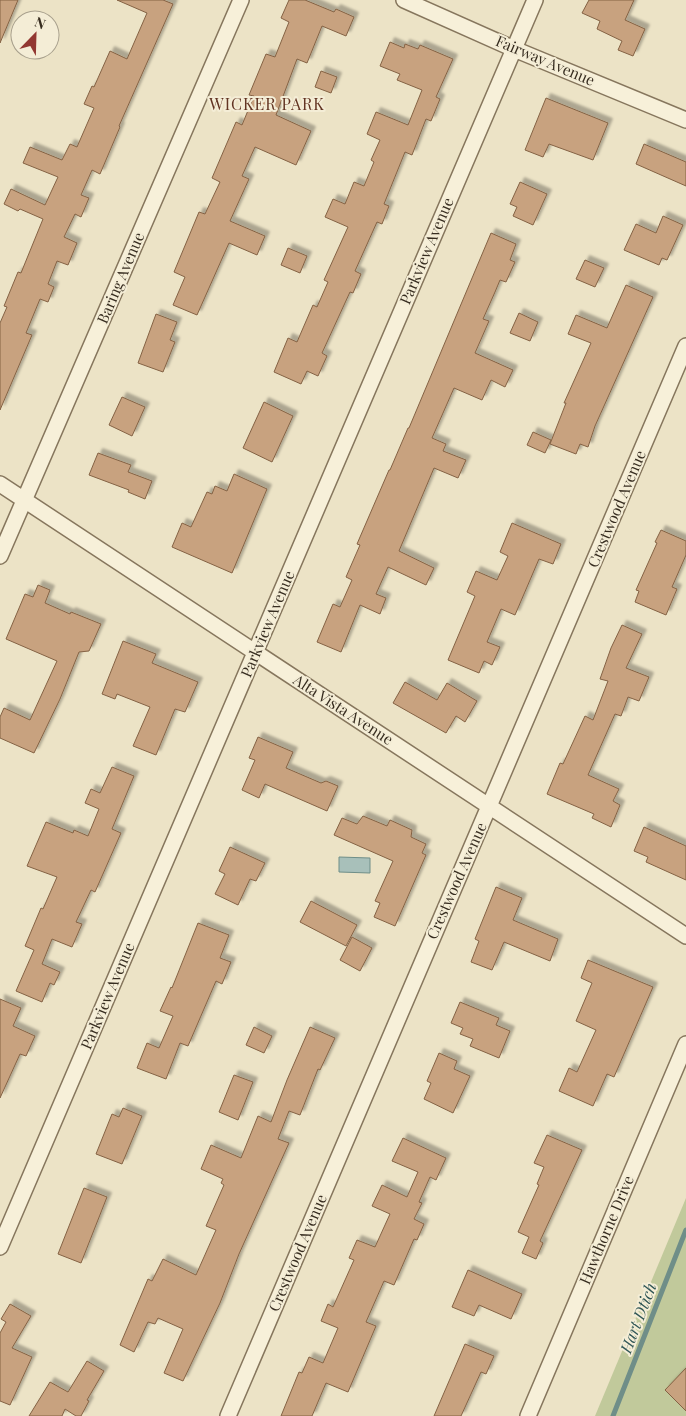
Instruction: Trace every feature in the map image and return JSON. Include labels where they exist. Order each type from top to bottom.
[{"type":"street","name":"Baring Avenue","points":[[0,556],[241,0]]},
{"type":"street","name":"Fairway Avenue","points":[[404,0],[514,49],[686,120]]},
{"type":"street","name":"Parkview Avenue","points":[[0,1247],[535,0]]},
{"type":"street","name":"Crestwood Avenue","points":[[228,1416],[686,346]]},
{"type":"street","name":"Alta Vista Avenue","points":[[0,484],[686,936]]},
{"type":"street","name":"Hawthorne Drive","points":[[528,1416],[686,1044]]},
{"type":"green space","points":[[686,1198],[686,1416],[595,1416]]},
{"type":"water","points":[[339,857],[370,858],[370,873],[339,872]]},
{"type":"building","points":[[0,0],[18,0],[14,10],[10,10],[10,19],[0,43]]},
{"type":"building","points":[[117,0],[163,0],[173,4],[100,174],[92,170],[81,195],[89,198],[81,217],[75,214],[64,237],[77,243],[68,265],[57,261],[48,284],[54,287],[48,302],[40,299],[26,333],[32,335],[0,410],[0,323],[7,307],[4,306],[18,272],[21,273],[43,219],[20,209],[18,211],[4,204],[11,189],[45,205],[58,177],[23,163],[30,147],[62,160],[70,144],[77,147],[94,108],[84,104],[110,51],[127,59],[147,13]]},
{"type":"building","points":[[289,0],[305,0],[334,12],[336,9],[354,17],[346,36],[322,26],[307,63],[297,59],[276,115],[311,131],[296,165],[255,147],[242,176],[249,179],[230,221],[265,236],[257,255],[229,243],[197,315],[173,305],[185,277],[174,272],[199,212],[205,214],[220,182],[212,178],[236,122],[242,125],[254,96],[249,95],[266,54],[275,57],[289,22],[281,18]]},
{"type":"building","points":[[589,0],[634,0],[625,20],[645,29],[633,56],[618,50],[622,41],[597,29],[600,21],[582,13]]},
{"type":"building","points":[[390,42],[404,48],[405,44],[418,49],[420,45],[453,59],[436,97],[440,99],[431,121],[426,119],[412,155],[405,152],[384,204],[389,206],[382,224],[377,222],[355,271],[361,274],[353,293],[350,292],[322,353],[327,356],[318,376],[307,371],[301,384],[274,372],[288,338],[297,342],[313,305],[317,307],[328,282],[324,280],[348,227],[325,217],[333,199],[345,204],[354,182],[364,186],[374,162],[371,160],[380,140],[367,134],[376,112],[408,125],[422,90],[397,80],[400,74],[380,66]]},
{"type":"building","points":[[321,71],[337,77],[331,93],[315,87]]},
{"type":"building","points":[[546,98],[608,123],[593,160],[549,144],[543,157],[525,150]]},
{"type":"building","points":[[644,144],[686,162],[686,186],[636,164]]},
{"type":"building","points":[[520,182],[547,194],[533,225],[513,216],[517,207],[510,204]]},
{"type":"building","points":[[663,216],[683,225],[667,260],[662,258],[659,265],[624,250],[636,224],[656,233]]},
{"type":"building","points":[[491,233],[516,244],[510,260],[515,262],[506,282],[500,280],[483,319],[489,321],[475,353],[513,370],[505,387],[491,380],[482,400],[454,388],[432,438],[446,444],[443,451],[466,460],[458,478],[434,468],[399,551],[434,568],[426,585],[388,567],[376,594],[386,598],[380,614],[360,605],[341,652],[317,642],[333,604],[340,607],[352,580],[346,577],[360,545],[357,544],[409,428]]},
{"type":"building","points":[[288,248],[307,256],[300,273],[281,265]]},
{"type":"building","points":[[585,260],[604,268],[595,287],[576,279]]},
{"type":"building","points":[[626,285],[653,297],[595,426],[588,447],[580,444],[576,454],[550,444],[566,403],[564,403],[591,343],[568,334],[576,315],[607,328]]},
{"type":"building","points":[[519,313],[538,322],[530,341],[510,333]]},
{"type":"building","points":[[156,314],[177,322],[170,340],[175,342],[163,372],[138,363]]},
{"type":"building","points":[[122,397],[145,407],[132,436],[109,425]]},
{"type":"building","points":[[264,402],[293,416],[272,462],[243,448]]},
{"type":"building","points":[[533,432],[551,440],[545,453],[527,445]]},
{"type":"building","points":[[98,453],[131,465],[128,472],[152,481],[145,499],[128,492],[129,490],[89,475]]},
{"type":"building","points":[[234,474],[267,489],[232,573],[172,547],[182,523],[191,527],[207,492],[212,494],[215,486],[227,491]]},
{"type":"building","points":[[512,523],[561,544],[553,564],[539,559],[515,615],[501,609],[487,642],[500,647],[492,665],[484,661],[479,673],[448,660],[475,596],[467,592],[476,571],[497,580],[508,556],[500,552]]},
{"type":"building","points":[[661,530],[686,541],[686,555],[672,587],[677,589],[666,615],[635,602],[639,591],[636,590]]},
{"type":"building","points":[[38,585],[50,590],[45,603],[70,614],[71,612],[101,624],[89,651],[79,652],[60,699],[34,753],[0,738],[0,717],[4,708],[30,720],[57,661],[6,639],[25,594],[33,597]]},
{"type":"building","points":[[622,625],[642,634],[626,668],[649,677],[639,701],[628,697],[621,716],[615,714],[588,775],[619,789],[613,801],[620,805],[611,827],[592,818],[594,814],[547,794],[560,763],[563,764],[585,716],[593,720],[608,681],[600,679],[611,648]]},
{"type":"building","points":[[123,641],[156,654],[152,663],[198,682],[185,712],[175,709],[156,755],[133,746],[150,707],[117,694],[115,699],[102,694]]},
{"type":"building","points":[[405,682],[437,700],[447,683],[477,701],[465,722],[456,716],[446,733],[393,703]]},
{"type":"building","points":[[258,737],[293,752],[286,768],[321,783],[326,781],[338,786],[327,811],[265,784],[259,798],[242,790],[255,760],[249,758]]},
{"type":"building","points":[[112,767],[134,776],[112,829],[121,833],[95,892],[91,890],[76,922],[82,924],[72,947],[52,939],[42,964],[60,972],[54,985],[50,983],[42,1002],[16,991],[34,950],[25,946],[57,877],[27,866],[46,822],[73,833],[74,830],[88,836],[99,809],[85,803],[91,789],[100,793]]},
{"type":"building","points":[[363,816],[387,826],[390,820],[412,830],[411,837],[426,844],[422,853],[426,855],[395,926],[374,917],[380,903],[375,901],[393,861],[334,835],[342,818],[357,824]]},
{"type":"building","points":[[644,827],[686,846],[686,880],[646,862],[648,857],[634,851]]},
{"type":"building","points":[[230,847],[265,863],[256,881],[250,879],[238,905],[215,894],[225,874],[219,871]]},
{"type":"building","points":[[496,887],[522,898],[513,920],[558,939],[550,961],[504,942],[492,970],[471,962],[479,941],[475,939]]},
{"type":"building","points":[[311,901],[357,925],[346,946],[300,922]]},
{"type":"building","points":[[198,923],[229,935],[220,958],[231,962],[222,984],[216,981],[188,1046],[180,1043],[166,1079],[137,1068],[147,1043],[159,1048],[173,1016],[160,1011],[172,988]]},
{"type":"building","points":[[352,937],[372,948],[360,971],[340,960]]},
{"type":"building","points":[[588,960],[653,987],[614,1077],[607,1074],[593,1106],[559,1091],[569,1068],[577,1072],[596,1030],[576,1021],[592,983],[581,978]]},
{"type":"building","points":[[0,999],[21,1008],[13,1026],[35,1036],[26,1056],[20,1054],[0,1098]]},
{"type":"building","points":[[460,1002],[499,1018],[496,1025],[510,1031],[499,1058],[470,1046],[473,1039],[460,1034],[463,1028],[451,1023]]},
{"type":"building","points":[[254,1027],[272,1036],[264,1053],[246,1045]]},
{"type":"building","points":[[310,1027],[335,1038],[320,1070],[318,1069],[300,1115],[289,1111],[278,1139],[289,1143],[239,1254],[220,1303],[183,1381],[164,1373],[183,1329],[158,1318],[155,1324],[148,1322],[134,1352],[120,1345],[148,1279],[152,1281],[163,1259],[196,1275],[216,1230],[206,1226],[224,1185],[221,1183],[223,1179],[201,1169],[211,1145],[241,1158],[258,1116],[271,1122]]},
{"type":"building","points":[[439,1053],[457,1061],[454,1069],[470,1076],[453,1113],[424,1099],[431,1083],[427,1081]]},
{"type":"building","points":[[234,1075],[253,1082],[238,1120],[219,1112]]},
{"type":"building","points":[[123,1108],[142,1116],[122,1164],[96,1154],[112,1114],[119,1117]]},
{"type":"building","points":[[547,1135],[582,1150],[540,1241],[543,1243],[536,1259],[522,1253],[529,1237],[518,1232],[539,1185],[537,1184],[544,1167],[534,1163]]},
{"type":"building","points":[[403,1138],[446,1158],[436,1180],[430,1177],[419,1202],[422,1203],[414,1219],[424,1224],[417,1240],[414,1239],[394,1285],[384,1281],[366,1322],[376,1326],[348,1392],[326,1383],[312,1416],[281,1416],[299,1372],[302,1373],[309,1357],[323,1363],[338,1328],[321,1321],[328,1304],[333,1307],[354,1260],[349,1258],[357,1240],[375,1247],[390,1214],[372,1206],[382,1185],[407,1197],[418,1172],[392,1161]]},
{"type":"building","points":[[84,1188],[107,1197],[81,1263],[58,1254]]},
{"type":"building","points":[[468,1270],[522,1294],[511,1319],[479,1305],[474,1316],[452,1307]]},
{"type":"building","points":[[10,1304],[31,1316],[12,1348],[32,1357],[10,1405],[0,1401],[0,1333],[6,1322],[1,1319]]},
{"type":"building","points":[[465,1344],[494,1356],[486,1374],[481,1372],[461,1416],[434,1416]]},
{"type":"building","points":[[87,1361],[104,1371],[87,1400],[89,1401],[81,1416],[76,1416],[65,1409],[62,1416],[29,1416],[50,1382],[68,1392]]},
{"type":"building","points":[[686,1368],[686,1411],[665,1390]]},
{"type":"waterway","name":"Hart Dtich","points":[[613,1416],[686,1230]]},
{"type":"district","name":"WICKER PARK","points":[[267,104]]}]
